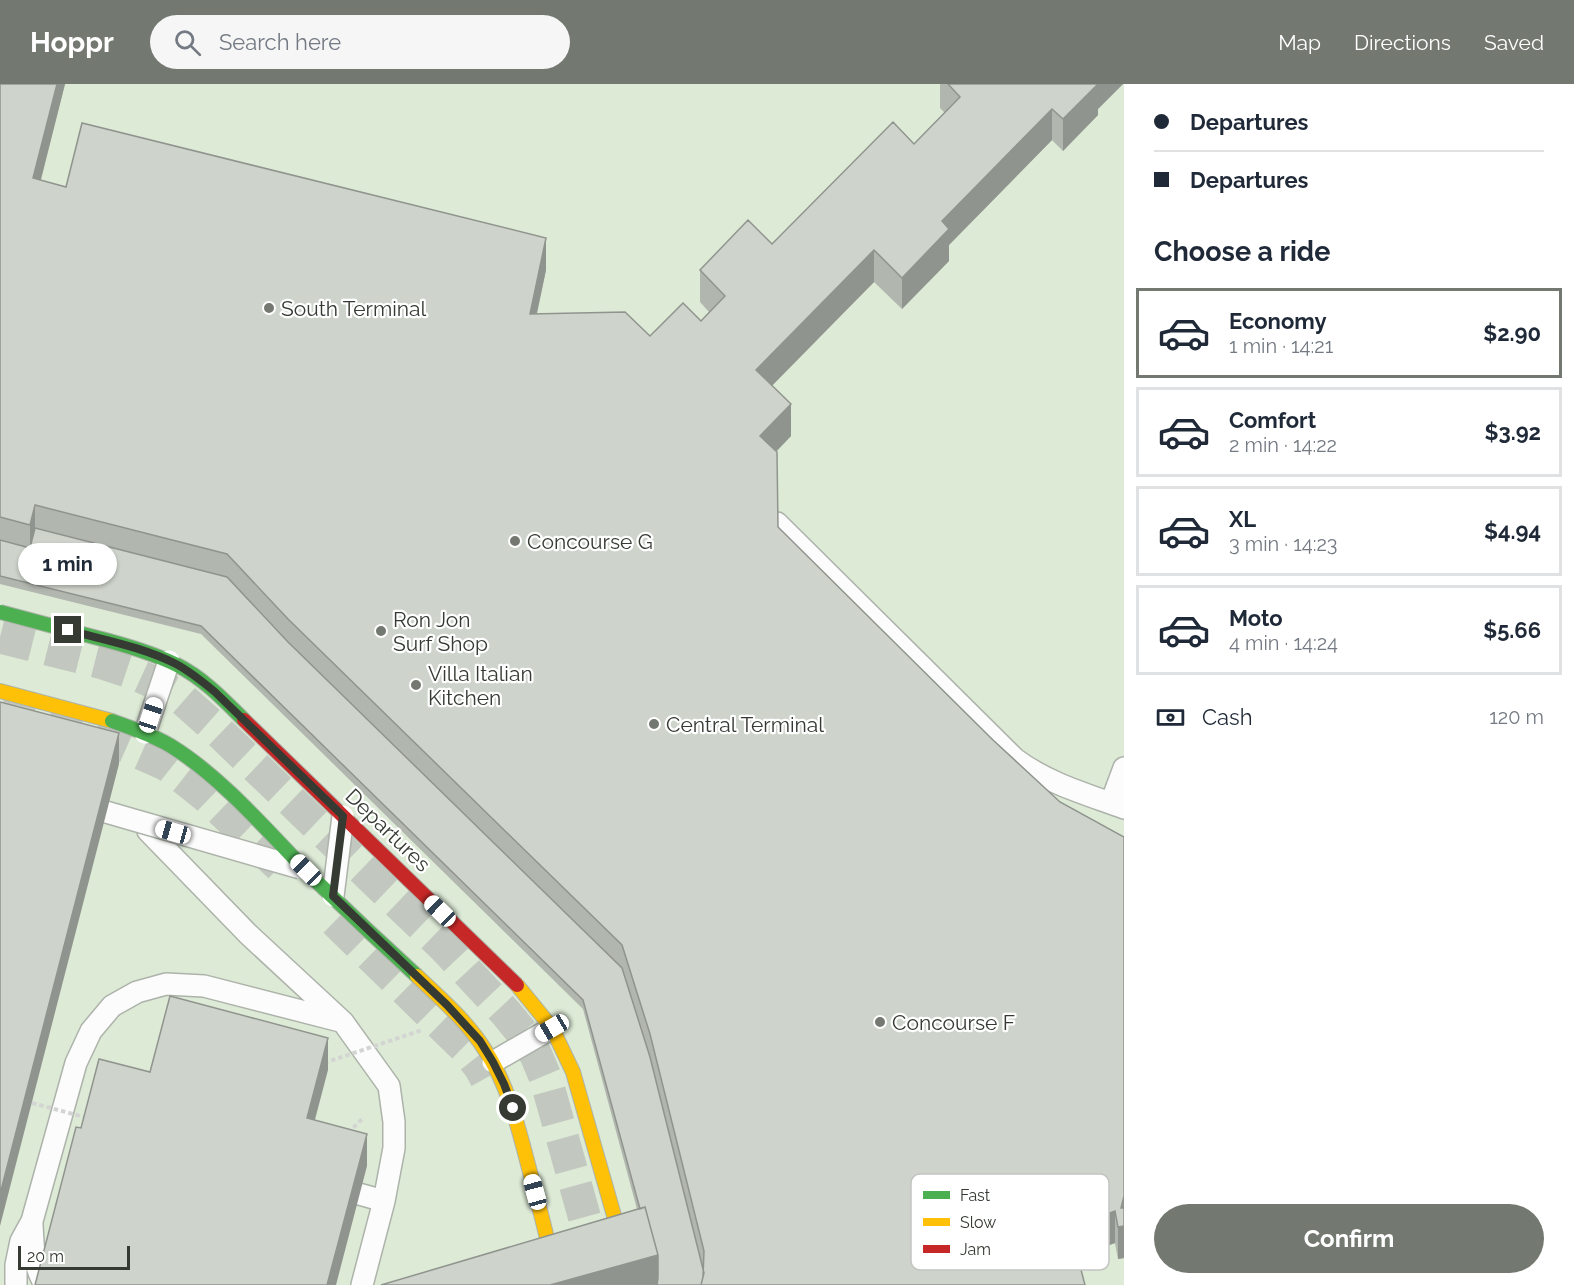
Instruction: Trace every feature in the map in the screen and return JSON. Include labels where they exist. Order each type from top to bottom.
[{"type":"main road","name":"Departures","points":[[0,612],[113,642],[169,661],[197,677],[519,987],[552,1028],[570,1064],[619,1233],[626,1285]]},
{"type":"main road","points":[[0,691],[112,721],[154,737],[176,750],[224,788],[465,1024],[480,1041],[493,1062],[513,1108],[546,1234],[554,1285]]},
{"type":"lane","points":[[777,523],[1015,759],[1051,781],[1118,806],[1124,768]]},
{"type":"lane","points":[[145,733],[169,661]]},
{"type":"lane","points":[[106,812],[306,870]]},
{"type":"lane","points":[[333,896],[343,816]]},
{"type":"lane","points":[[148,831],[248,934],[343,1022],[389,1086],[394,1122],[394,1148],[384,1201],[362,1285]]},
{"type":"lane","points":[[16,1285],[16,1264],[21,1241],[32,1221],[76,1063],[91,1031],[112,1006],[137,992],[166,984],[204,986],[343,1022]]},
{"type":"lane","points":[[493,1062],[552,1028]]},
{"type":"lane","points":[[359,1194],[384,1201]]},
{"type":"lane","points":[[32,1221],[34,1259],[44,1283]]},
{"type":"path","points":[[316,1066],[423,1030]]},
{"type":"path","points":[[32,1103],[92,1119]]},
{"type":"path","points":[[341,1140],[370,1110]]},
{"type":"shaded area","points":[[0,84],[1124,84],[1124,1285],[0,1285]]},
{"type":"building","name":"Central Terminal","points":[[0,84],[57,84],[33,178],[66,187],[82,123],[546,238],[530,314],[625,312],[650,336],[683,303],[701,321],[725,296],[700,270],[748,220],[772,244],[893,122],[914,144],[960,97],[948,84],[1098,84],[1063,119],[1052,109],[942,221],[949,229],[902,278],[874,250],[756,370],[791,404],[760,436],[777,452],[778,527],[993,740],[1060,802],[1124,837],[1124,1196],[1121,1208],[1124,1208],[1124,1226],[1118,1227],[1115,1211],[1109,1213],[1109,1174],[911,1174],[911,1270],[1081,1270],[1085,1285],[701,1285],[704,1251],[650,1034],[622,945],[288,619],[227,554],[35,505],[30,525],[0,517]]},
{"type":"building","points":[[35,528],[227,577],[288,642],[622,968],[650,1057],[704,1273],[701,1285],[657,1285],[658,1255],[645,1207],[640,1209],[583,1000],[201,626],[0,576],[0,540],[30,548]]},
{"type":"building","points":[[0,702],[119,733],[0,1194]]},
{"type":"building","points":[[170,996],[328,1038],[307,1118],[367,1134],[327,1285],[35,1285],[76,1127],[81,1128],[99,1059],[150,1072]]},
{"type":"building","points":[[645,1207],[658,1255],[550,1285],[381,1285]]},
{"type":"tunnel","points":[[0,637],[103,663],[133,673],[179,696],[444,947],[506,1013],[524,1035],[546,1079],[590,1237],[596,1285]]},
{"type":"tunnel","points":[[0,714],[124,746],[167,765],[206,796],[290,876]]},
{"type":"tunnel","points":[[335,921],[465,1048],[486,1078]]},
{"type":"traffic: slow","points":[[0,691],[112,721]]},
{"type":"traffic: slow","points":[[417,976],[470,1029],[485,1050],[502,1082],[520,1134],[543,1223],[554,1285]]},
{"type":"traffic: slow","points":[[517,985],[552,1028],[573,1072],[619,1233],[626,1285]]},
{"type":"traffic: fast","points":[[0,612],[147,652],[167,660],[187,670],[204,683],[244,720]]},
{"type":"traffic: fast","points":[[112,721],[164,742],[209,774],[246,808],[314,879],[417,976]]},
{"type":"traffic: jam","points":[[244,720],[517,985]]},
{"type":"place","name":"South Terminal","points":[[269,308]]},
{"type":"place","name":"Concourse G","points":[[515,541]]},
{"type":"place","name":"Ron Jon Surf Shop","points":[[381,631]]},
{"type":"place","name":"Villa Italian Kitchen","points":[[416,685]]},
{"type":"place","name":"Central Terminal","points":[[654,724]]},
{"type":"place","name":"Concourse F","points":[[880,1022]]},
{"type":"route","points":[[68,630],[157,656],[197,677],[343,816],[333,896],[447,1005],[480,1041],[504,1084],[513,1108]]}]
